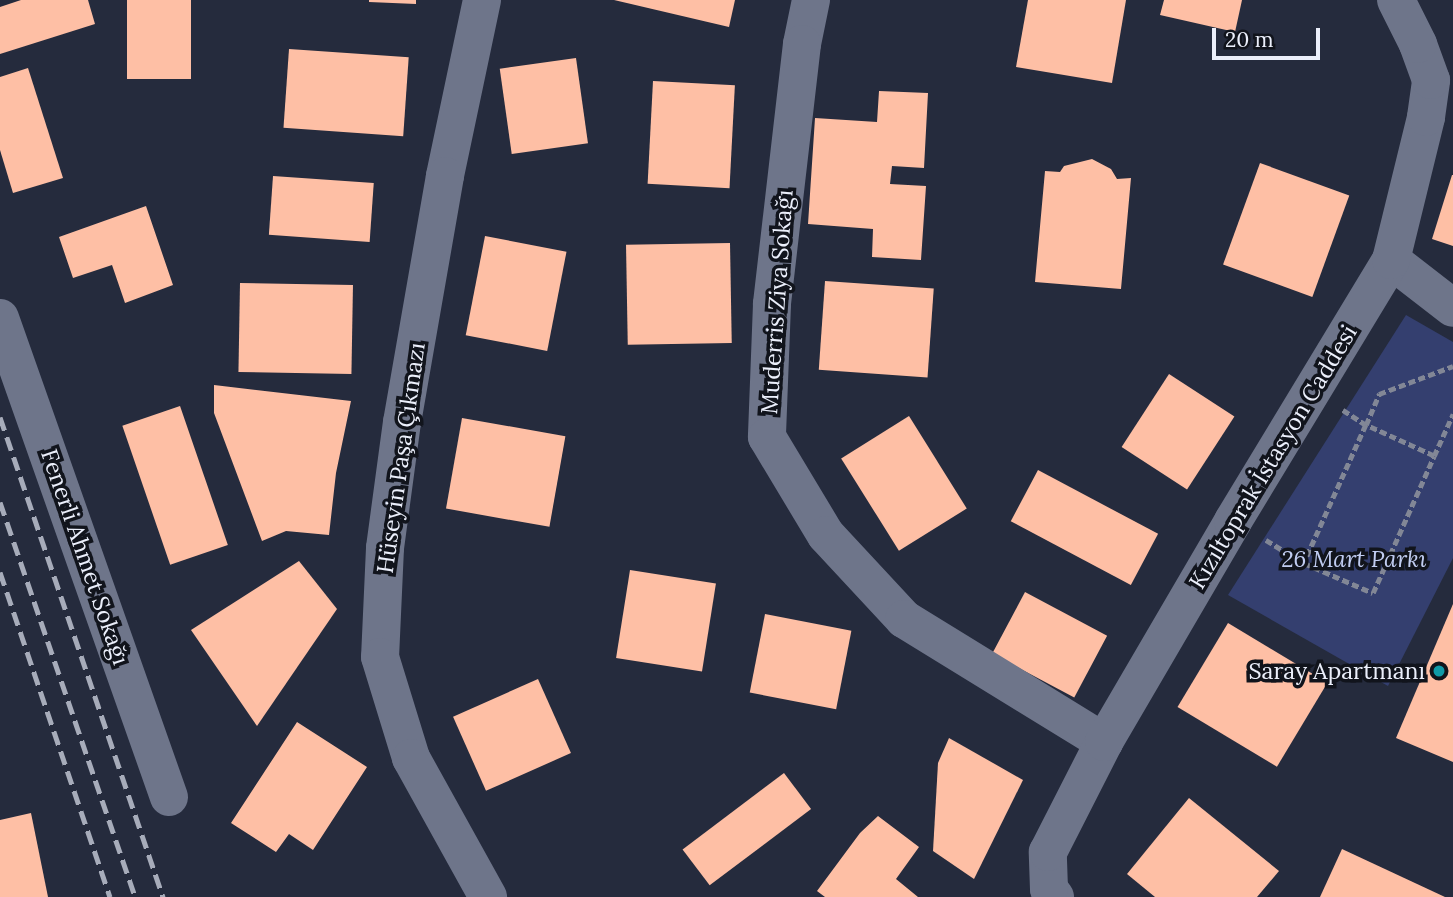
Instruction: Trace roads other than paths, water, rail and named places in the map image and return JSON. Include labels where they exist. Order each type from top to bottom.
[{"type":"street","name":"Hüseyin Paşa Çıkmazı","points":[[482,0],[445,176],[402,422],[385,548],[380,657],[411,758],[488,897]]},
{"type":"street","name":"Muderris Ziya Sokağı","points":[[811,0],[802,44],[772,304],[767,437],[826,535],[904,619],[1104,742]]},
{"type":"street","name":"Kızıltoprak İstasyon Caddesi","points":[[1055,897],[1049,889],[1048,852],[1104,742],[1391,260],[1426,117],[1431,80],[1418,44],[1396,0]]},
{"type":"street","points":[[1391,260],[1453,308]]},
{"type":"street","name":"Fenerli Ahmet Sokağı","points":[[0,318],[169,797]]},
{"type":"railway","points":[[0,417],[163,897]]},
{"type":"railway","points":[[0,502],[135,897]]},
{"type":"railway","points":[[0,572],[110,897]]},
{"type":"place","name":"Saray Apartmanı","points":[[1439,671]]},
{"type":"park label","name":"26 Mart Parkı","points":[[1354,559]]}]
